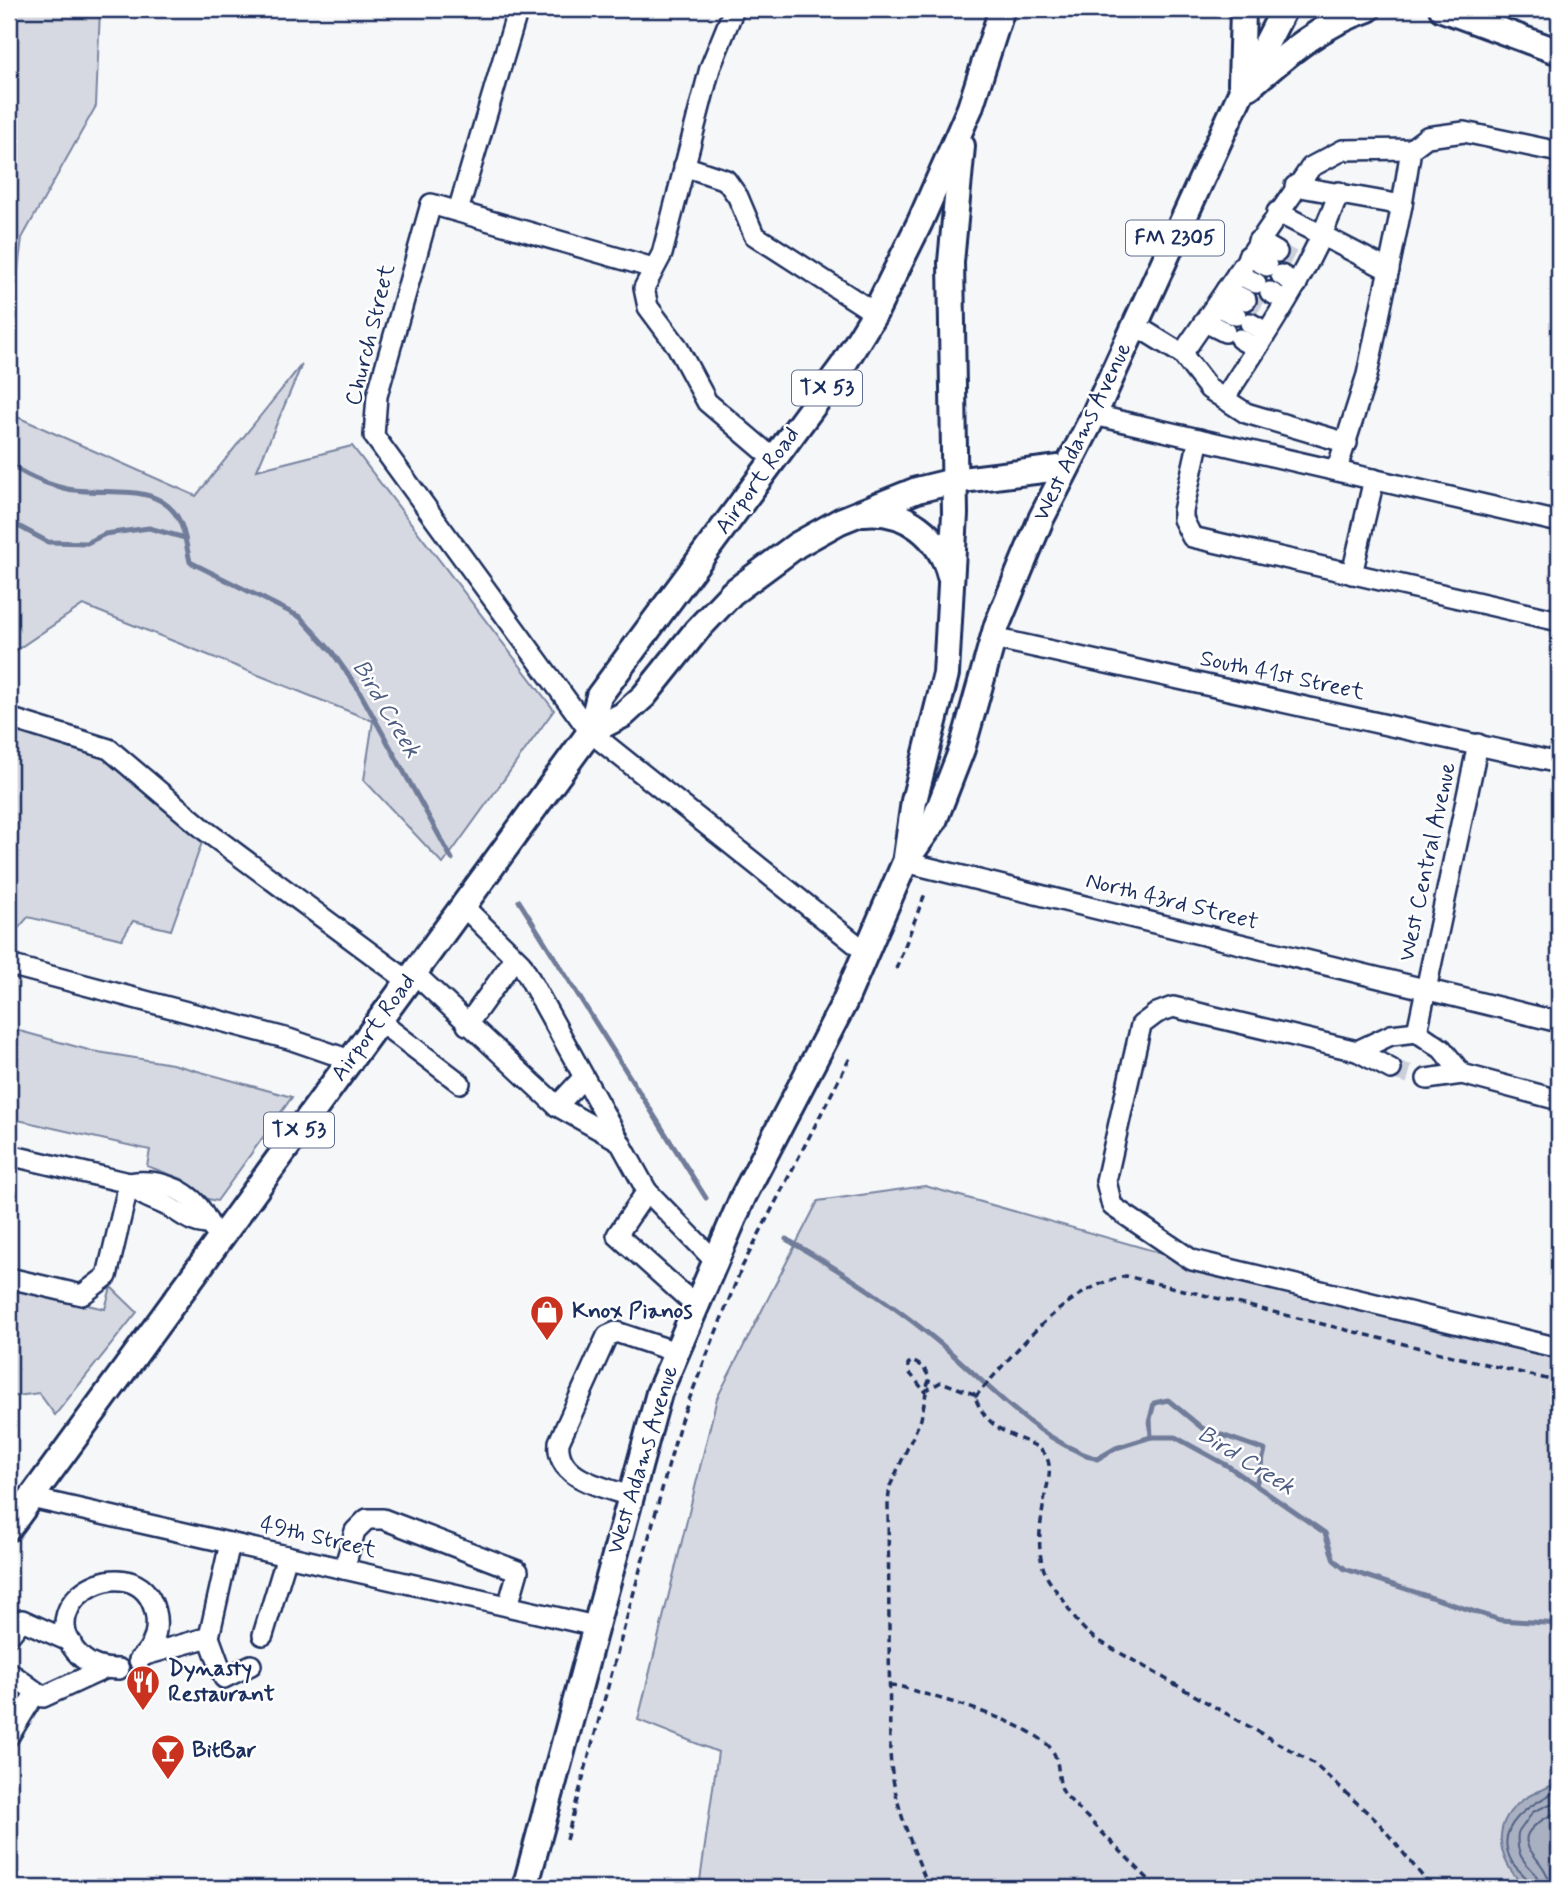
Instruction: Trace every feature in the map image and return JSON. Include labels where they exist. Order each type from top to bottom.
[{"type":"main road","name":"Airport Road","points":[[9,1528],[213,1231],[351,1060],[590,732],[598,696],[842,367],[875,313],[920,222],[970,108],[1002,9]]},
{"type":"main road","points":[[1240,95],[1243,9]]},
{"type":"main road","name":"West Adams Avenue","points":[[525,1888],[659,1393],[714,1260],[867,953],[905,862],[934,821],[949,785],[993,638],[1041,519],[1094,415],[1240,95],[1284,9]]},
{"type":"main road","points":[[1240,95],[1305,41],[1336,20],[1368,9]]},
{"type":"main road","points":[[1442,9],[1559,52]]},
{"type":"main road","name":"Airport Road","points":[[954,481],[951,262],[955,198],[970,108]]},
{"type":"main road","name":"Airport Road","points":[[590,732],[623,715],[644,696],[697,630],[732,593],[797,545],[856,514],[917,490],[954,481],[1067,467]]},
{"type":"main road","name":"West Adams Avenue","points":[[905,862],[914,801],[946,674],[954,481]]},
{"type":"main road","points":[[856,514],[894,515],[918,527],[938,547],[945,560],[951,588]]},
{"type":"street","points":[[518,9],[458,212],[658,261]]},
{"type":"street","points":[[734,9],[710,68],[658,261],[644,288],[648,307],[677,346],[707,402],[774,459]]},
{"type":"street","points":[[1182,354],[1295,186],[1311,167],[1343,149],[1411,149],[1427,137],[1464,132],[1559,152]]},
{"type":"street","points":[[1337,469],[1367,375],[1411,149]]},
{"type":"street","points":[[684,166],[726,180],[738,197],[754,235],[875,313]]},
{"type":"street","points":[[1295,186],[1402,205]]},
{"type":"street","points":[[1224,399],[1256,316],[1287,267],[1324,236],[1339,192]]},
{"type":"street","name":"Church Street","points":[[458,212],[431,204],[425,217],[377,396],[374,436],[590,732]]},
{"type":"street","points":[[1278,212],[1389,270]]},
{"type":"street","points":[[1253,249],[1287,267]]},
{"type":"street","points":[[1221,298],[1256,316]]},
{"type":"street","points":[[1221,298],[1256,316]]},
{"type":"street","points":[[1135,325],[1182,354],[1209,389],[1246,413],[1347,443]]},
{"type":"street","points":[[1094,415],[1559,522]]},
{"type":"street","points":[[1199,439],[1183,511],[1183,519],[1192,537],[1559,621]]},
{"type":"street","points":[[1352,574],[1374,479]]},
{"type":"street","name":"South 41st Street","points":[[993,638],[1559,763]]},
{"type":"street","points":[[9,719],[109,749],[206,831],[411,977],[557,1106],[617,1139]]},
{"type":"street","points":[[590,732],[867,953]]},
{"type":"street","name":"West Central Avenue","points":[[1417,1032],[1478,744]]},
{"type":"street","name":"North 43rd Street","points":[[905,862],[1559,1022]]},
{"type":"street","points":[[463,906],[515,958],[647,1191],[714,1260]]},
{"type":"street","points":[[467,1025],[515,958]]},
{"type":"street","points":[[13,966],[289,1039],[351,1060]]},
{"type":"street","points":[[1391,1069],[1357,1051],[1173,1007],[1157,1013],[1141,1025],[1106,1181],[1112,1206],[1192,1261],[1559,1348]]},
{"type":"street","points":[[379,1021],[460,1083]]},
{"type":"street","points":[[1357,1051],[1391,1035],[1417,1032],[1442,1049],[1462,1074]]},
{"type":"street","points":[[1427,1079],[1462,1074],[1559,1100]]},
{"type":"street","points":[[557,1106],[583,1078]]},
{"type":"street","points":[[9,1155],[129,1183],[146,1180],[178,1190],[199,1207],[213,1231]]},
{"type":"street","points":[[9,1278],[82,1295],[107,1276],[129,1183]]},
{"type":"street","points":[[647,1191],[617,1235],[695,1305]]},
{"type":"street","points":[[631,1496],[572,1474],[561,1462],[559,1442],[607,1336],[616,1332],[676,1352]]},
{"type":"street","name":"49th Street","points":[[31,1498],[595,1626]]},
{"type":"street","points":[[344,1569],[355,1531],[367,1520],[383,1519],[518,1571],[508,1606]]},
{"type":"street","points":[[230,1543],[209,1637],[224,1678],[251,1665]]},
{"type":"street","points":[[264,1635],[287,1556]]},
{"type":"street","points":[[71,1642],[67,1627],[74,1599],[97,1581],[112,1579],[127,1581],[150,1600],[155,1613],[157,1628],[142,1657],[209,1637]]},
{"type":"street","points":[[9,1636],[22,1620],[71,1642],[90,1664],[111,1669],[43,1697],[9,1672]]},
{"type":"street","points":[[9,1737],[36,1692]]},
{"type":"path","points":[[896,969],[926,891]]},
{"type":"path","points":[[566,1840],[681,1420],[698,1373],[742,1267],[852,1054]]},
{"type":"path","points":[[976,1396],[1021,1346],[1074,1297],[1099,1284],[1126,1276],[1559,1382]]},
{"type":"path","points":[[929,1888],[900,1816],[893,1785],[889,1686],[890,1486],[921,1419],[926,1394],[908,1371],[908,1364],[917,1363],[930,1378],[925,1391],[941,1382],[967,1391],[976,1396],[989,1422],[1012,1438],[1038,1448],[1047,1458],[1049,1471],[1039,1544],[1041,1557],[1049,1582],[1074,1621],[1094,1638],[1313,1763],[1378,1822],[1432,1888]]},
{"type":"path","points":[[889,1686],[902,1687],[999,1719],[1040,1738],[1056,1757],[1059,1787],[1066,1796],[1157,1888]]},
{"type":"shaded area","points":[[9,9],[100,9],[96,106],[22,238],[9,340]]},
{"type":"shaded area","points":[[9,364],[15,416],[196,496],[302,364],[257,470],[352,446],[554,710],[443,864],[364,780],[373,721],[83,605],[9,655]]},
{"type":"shaded area","points":[[9,718],[109,749],[206,831],[171,930],[133,921],[122,939],[28,917],[9,939]]},
{"type":"shaded area","points":[[9,1028],[92,1051],[172,1064],[292,1097],[217,1201],[208,1199],[182,1179],[147,1166],[150,1150],[9,1118]]},
{"type":"shaded area","points":[[925,1186],[1422,1327],[1559,1359],[1559,1888],[699,1888],[718,1752],[638,1720],[717,1398],[818,1201]]},
{"type":"shaded area","points":[[9,1287],[105,1309],[111,1287],[137,1312],[55,1415],[39,1393],[9,1397]]},
{"type":"water","points":[[1559,1782],[1559,1888],[1527,1888],[1509,1867],[1501,1844],[1501,1832],[1505,1820],[1524,1799]]},
{"type":"waterway","points":[[9,93],[9,119]]},
{"type":"waterway","points":[[9,463],[34,478],[63,488],[136,493],[152,497],[167,505],[178,518],[185,538]]},
{"type":"waterway","name":"Bird Creek","points":[[9,521],[48,542],[87,543],[105,534],[149,528],[185,538],[190,562],[300,617],[332,652],[357,687],[452,859]]},
{"type":"waterway","name":"Bird Creek","points":[[519,901],[706,1198]]},
{"type":"waterway","name":"Bird Creek","points":[[786,1239],[900,1312],[1031,1423],[1074,1450],[1097,1459],[1116,1448],[1151,1437],[1175,1437],[1228,1466],[1325,1533],[1334,1560],[1345,1569],[1500,1620],[1559,1624]]},
{"type":"waterway","points":[[1151,1437],[1150,1419],[1154,1403],[1168,1400],[1202,1428],[1265,1450],[1256,1485]]},
{"type":"tunnel","points":[[1277,252],[1292,260]]},
{"type":"tunnel","points":[[1246,300],[1260,309]]},
{"type":"tunnel","points":[[1391,1069],[1427,1079]]},
{"type":"place","name":"Knox Pianos","points":[[547,1342]]},
{"type":"place","name":"Dynasty Restaurant","points":[[143,1712]]},
{"type":"place","name":"BitBar","points":[[168,1781]]}]
